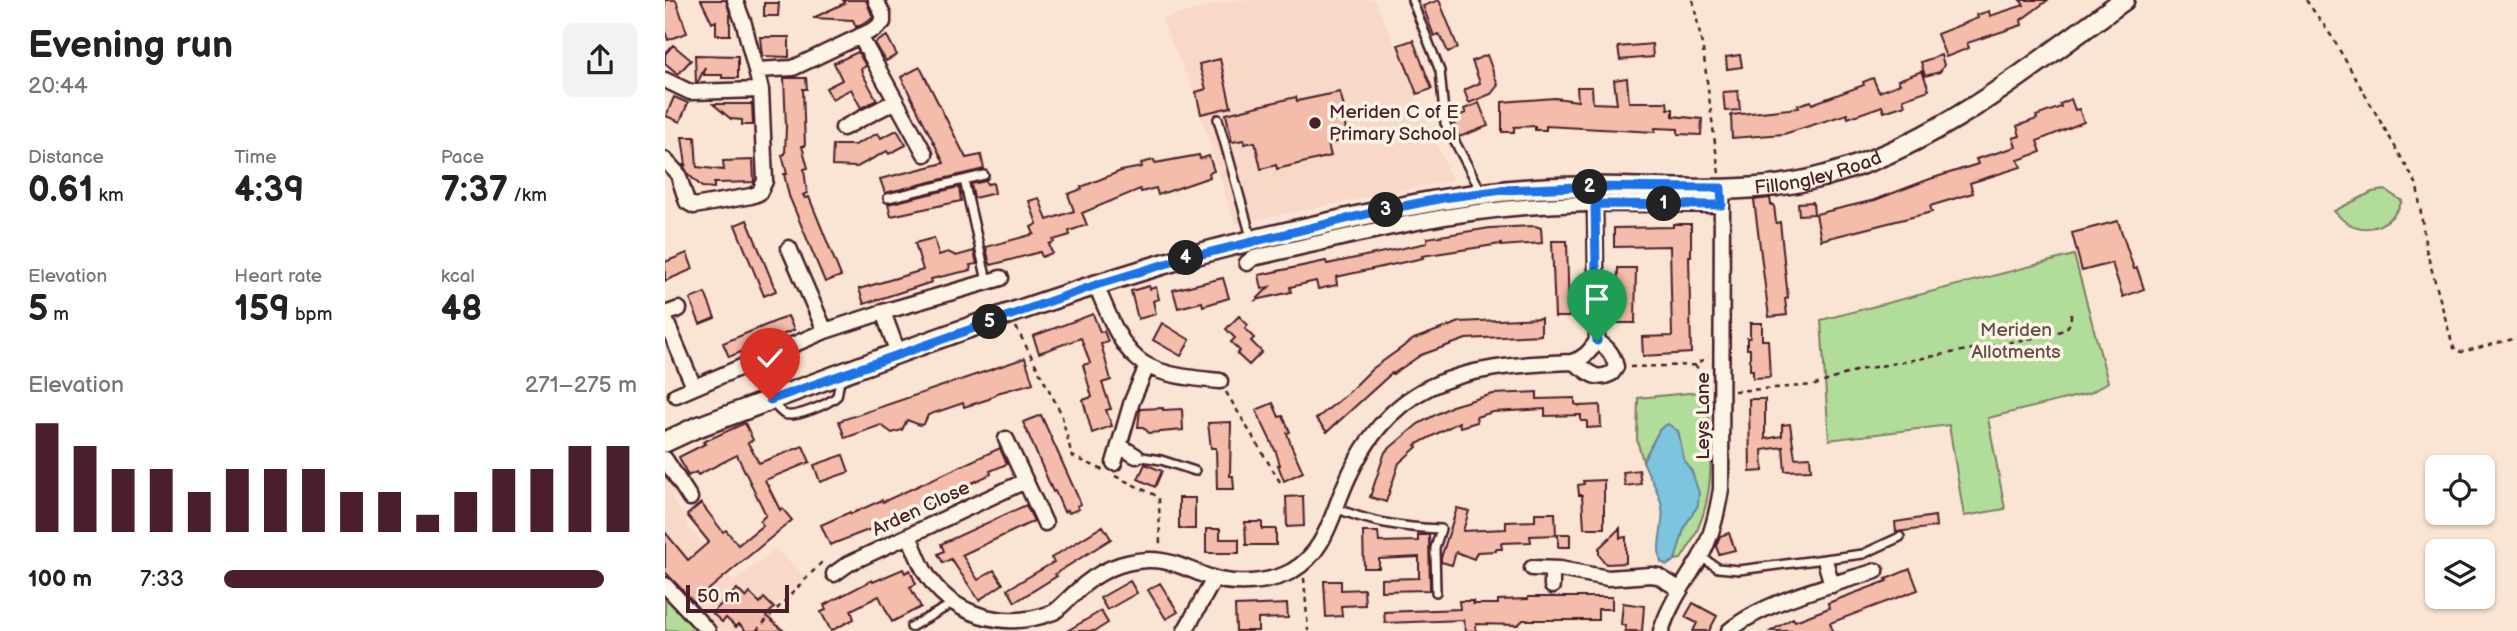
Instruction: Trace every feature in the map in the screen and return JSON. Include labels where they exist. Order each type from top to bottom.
[{"type":"main road","name":"Fillongley Road","points":[[665,442],[898,353],[1096,285],[1182,259],[1375,212],[1481,192],[1577,187],[1722,197],[1756,187],[1820,178],[1860,166],[1900,149],[1976,105],[2124,0]]},
{"type":"street","points":[[665,160],[678,174],[687,202],[694,206],[751,197],[759,192],[765,181],[761,90],[735,0]]},
{"type":"street","points":[[757,70],[793,68],[875,29],[883,22],[883,15],[876,0]]},
{"type":"street","points":[[860,36],[925,154]]},
{"type":"street","points":[[665,80],[690,92],[761,90]]},
{"type":"street","points":[[843,128],[896,101]]},
{"type":"street","name":"Fillongley Road","points":[[1247,263],[1253,258],[1266,255],[1458,215],[1525,207],[1722,197]]},
{"type":"street","name":"Leys Lane","points":[[1661,631],[1667,610],[1700,557],[1716,517],[1721,489],[1722,197]]},
{"type":"street","points":[[909,536],[924,570],[952,604],[964,613],[983,621],[1013,628],[1035,622],[1057,610],[1096,575],[1120,564],[1155,560],[1175,564],[1214,579],[1243,582],[1277,577],[1302,563],[1320,545],[1362,447],[1379,424],[1401,405],[1454,376],[1478,370],[1583,359],[1597,341],[1595,204]]},
{"type":"street","points":[[789,248],[825,331]]},
{"type":"street","points":[[781,269],[796,264]]},
{"type":"street","points":[[676,395],[825,331],[994,280]]},
{"type":"street","points":[[1096,285],[1120,341],[1138,360],[1147,366],[1184,377],[1220,381]]},
{"type":"street","points":[[883,312],[898,353]]},
{"type":"street","points":[[670,314],[694,387]]},
{"type":"street","points":[[1572,362],[1596,377],[1605,376],[1616,367],[1608,348],[1597,341]]},
{"type":"street","points":[[1114,463],[1132,401],[1147,366]]},
{"type":"street","points":[[1006,439],[1045,523]]},
{"type":"street","points":[[1120,446],[1136,456]]},
{"type":"street","points":[[665,459],[690,498]]},
{"type":"street","name":"Arden Close","points":[[834,574],[848,564],[1025,481]]},
{"type":"street","points":[[1826,564],[1832,585]]},
{"type":"street","points":[[1532,568],[1608,579],[1658,576],[1679,589]]},
{"type":"street","points":[[1552,569],[1552,586]]},
{"type":"street","points":[[1728,631],[1750,616],[1876,571]]},
{"type":"street","points":[[1185,631],[1214,579]]},
{"type":"street","points":[[665,585],[708,631]]},
{"type":"lane","points":[[1412,0],[1440,71],[1445,123],[1481,192]]},
{"type":"lane","points":[[1218,119],[1252,241]]},
{"type":"lane","points":[[888,198],[984,175]]},
{"type":"lane","points":[[964,180],[994,280]]},
{"type":"lane","points":[[1136,456],[1161,460],[1195,471]]},
{"type":"lane","points":[[1336,508],[1356,517],[1441,529],[1436,548],[1436,592]]},
{"type":"lane","points":[[1700,557],[1718,568],[1739,570],[1863,554],[1900,537]]},
{"type":"lane","points":[[911,627],[952,604]]},
{"type":"path","points":[[1693,0],[1703,50],[1722,197]]},
{"type":"path","points":[[2306,0],[2332,37],[2417,185],[2426,249],[2456,351],[2462,352],[2517,338]]},
{"type":"path","points":[[1722,392],[1815,385],[1858,370],[2044,336],[2067,329],[2071,322],[2071,310]]},
{"type":"path","points":[[1010,315],[1061,413],[1072,456],[1159,497],[1160,546],[1155,560]]},
{"type":"path","points":[[1616,367],[1694,365],[1722,348]]},
{"type":"path","points":[[1220,381],[1280,482]]},
{"type":"path","points":[[756,631],[821,563],[848,564]]},
{"type":"path","points":[[1302,563],[1308,631]]},
{"type":"shaded area","name":"Meriden C of E Primary School","points":[[1234,0],[1375,0],[1452,180],[1235,224],[1192,87],[1161,19]]},
{"type":"shaded area","points":[[665,469],[681,490],[671,498],[685,516],[687,526],[734,582],[775,549],[772,545],[804,577],[751,631],[722,631],[692,604],[665,572]]},
{"type":"green space","points":[[2385,190],[2402,201],[2393,216],[2380,225],[2372,228],[2356,227],[2345,222],[2334,211],[2372,192]]},
{"type":"green space","name":"Meriden Allotments","points":[[2074,255],[2108,382],[2090,393],[1988,418],[2005,509],[1964,516],[1949,425],[1829,440],[1821,320]]},
{"type":"green space","points":[[1708,391],[1711,458],[1707,499],[1693,539],[1681,559],[1675,560],[1684,526],[1698,505],[1692,472],[1684,460],[1678,431],[1660,429],[1643,461],[1637,440],[1638,398]]},
{"type":"green space","points":[[665,595],[698,631],[665,630]]},
{"type":"water","points":[[1668,424],[1678,431],[1684,460],[1692,472],[1699,493],[1698,505],[1685,526],[1675,560],[1667,565],[1661,562],[1659,555],[1662,507],[1643,461],[1660,429]]},
{"type":"building","points":[[665,0],[676,0],[687,33],[668,40],[665,31]]},
{"type":"building","points":[[701,0],[726,0],[730,14],[730,35],[716,35],[716,21],[712,23]]},
{"type":"building","points":[[843,0],[866,0],[873,18],[856,27],[853,20],[813,18],[845,3]]},
{"type":"building","points":[[1439,0],[1458,48],[1448,52],[1441,37],[1438,34],[1434,36],[1423,6]]},
{"type":"building","points":[[2020,0],[2048,0],[2021,20],[2022,25],[1967,43],[1969,48],[1946,57],[1937,34],[1989,11],[1990,16],[2024,5]]},
{"type":"building","points":[[764,3],[779,3],[778,16],[764,16]]},
{"type":"building","points":[[887,36],[897,55],[886,61],[875,43]]},
{"type":"building","points":[[760,37],[789,37],[789,57],[762,56]]},
{"type":"building","points":[[1413,40],[1432,89],[1417,94],[1398,45]]},
{"type":"building","points":[[1652,44],[1653,57],[1620,60],[1618,47]]},
{"type":"building","points":[[673,45],[691,60],[678,74],[665,63],[665,54]]},
{"type":"building","points":[[858,52],[866,66],[861,69],[862,73],[877,100],[861,108],[851,89],[832,99],[826,88],[842,80],[834,63]]},
{"type":"building","points":[[695,55],[738,56],[738,78],[704,75],[705,67],[696,82]]},
{"type":"building","points":[[1487,55],[1498,85],[1491,94],[1469,103],[1464,90],[1480,83],[1472,61]]},
{"type":"building","points":[[1740,55],[1742,67],[1727,69],[1726,57]]},
{"type":"building","points":[[1941,55],[1944,65],[1940,72],[1925,76],[1921,62]]},
{"type":"building","points":[[1220,59],[1231,107],[1201,114],[1196,92],[1206,89],[1199,64]]},
{"type":"building","points":[[920,67],[966,158],[981,155],[984,169],[885,193],[880,179],[944,163],[901,77]]},
{"type":"building","points":[[1922,71],[1929,90],[1903,99],[1905,105],[1884,112],[1882,106],[1848,118],[1847,114],[1784,134],[1732,138],[1731,115],[1799,108],[1798,105],[1811,101],[1812,104],[1864,85],[1863,82],[1873,78],[1879,92],[1900,84],[1898,80]]},
{"type":"building","points":[[784,78],[806,78],[807,89],[803,89],[805,146],[802,146],[808,168],[804,169],[807,193],[803,195],[805,198],[809,197],[841,276],[825,282],[789,196],[784,174],[787,174],[782,155],[785,154],[786,126]]},
{"type":"building","points":[[1627,78],[1629,102],[1667,102],[1668,109],[1673,109],[1673,116],[1702,119],[1701,135],[1678,134],[1678,129],[1655,128],[1655,132],[1546,126],[1546,130],[1535,130],[1535,126],[1514,127],[1514,132],[1502,132],[1502,102],[1555,98],[1578,101],[1577,87],[1592,87],[1593,103],[1617,104],[1614,80]]},
{"type":"building","points":[[1738,91],[1740,110],[1725,111],[1723,92]]},
{"type":"building","points":[[1340,92],[1348,139],[1328,144],[1331,156],[1277,169],[1276,165],[1261,169],[1255,142],[1232,142],[1226,114],[1296,97],[1297,101]]},
{"type":"building","points":[[674,97],[688,103],[680,122],[666,116]]},
{"type":"building","points":[[2071,99],[2084,122],[2037,141],[2041,152],[2018,160],[2021,167],[1970,183],[1973,193],[1930,206],[1932,212],[1821,240],[1816,214],[1875,200],[1978,164],[1976,159],[2016,147],[2013,138],[2020,136],[2017,126],[2061,107],[2060,104]]},
{"type":"building","points":[[1479,103],[1488,126],[1459,137],[1452,118],[1466,113],[1464,109]]},
{"type":"building","points":[[713,104],[752,104],[753,125],[742,125],[742,120],[731,119]]},
{"type":"building","points":[[897,130],[906,145],[889,154],[887,151],[857,167],[832,166],[833,145],[855,145],[878,133],[881,138]]},
{"type":"building","points":[[682,137],[695,137],[697,167],[724,170],[723,161],[753,160],[754,182],[714,183],[714,188],[702,187],[683,165],[686,165]]},
{"type":"building","points":[[1199,155],[1200,159],[1209,156],[1214,171],[1209,173],[1210,177],[1158,195],[1156,188],[1141,192],[1140,189],[1082,213],[1087,225],[1069,231],[1070,235],[1053,240],[1054,242],[1049,244],[1052,253],[1042,257],[1040,252],[991,265],[986,247],[1034,234],[1031,227],[1037,224],[1029,201],[1039,198],[1047,220],[1074,211],[1068,194],[1082,189],[1081,187],[1121,171],[1142,167],[1141,163]]},
{"type":"building","points":[[986,181],[987,184],[993,183],[995,193],[974,198],[971,184]]},
{"type":"building","points":[[959,187],[961,201],[891,216],[888,204]]},
{"type":"building","points":[[1770,198],[1771,205],[1774,205],[1776,223],[1780,222],[1788,298],[1785,299],[1787,315],[1769,317],[1754,200]]},
{"type":"building","points":[[1813,202],[1814,214],[1799,215],[1798,203]]},
{"type":"building","points":[[747,220],[776,291],[764,296],[735,225]]},
{"type":"building","points":[[2118,221],[2134,269],[2137,268],[2144,289],[2123,297],[2112,263],[2082,271],[2072,233]]},
{"type":"building","points":[[1673,224],[1691,224],[1691,353],[1643,356],[1642,337],[1672,336],[1670,246],[1614,247],[1614,228],[1673,227]]},
{"type":"building","points":[[1490,228],[1541,228],[1542,243],[1501,244],[1422,256],[1423,258],[1336,277],[1337,285],[1318,289],[1316,281],[1290,287],[1291,292],[1256,300],[1269,287],[1262,289],[1259,275],[1427,243],[1427,238]]},
{"type":"building","points":[[934,238],[939,255],[948,252],[956,256],[974,251],[977,264],[970,265],[971,270],[931,279],[932,282],[864,304],[859,289],[923,270],[915,243]]},
{"type":"building","points":[[1552,241],[1567,241],[1569,317],[1555,317]]},
{"type":"building","points":[[687,253],[693,269],[665,281],[665,262]]},
{"type":"building","points":[[1618,268],[1636,268],[1635,323],[1616,323]]},
{"type":"building","points":[[1223,278],[1229,298],[1203,306],[1202,302],[1178,308],[1173,290]]},
{"type":"building","points":[[1149,286],[1150,289],[1156,287],[1159,299],[1153,301],[1156,314],[1138,319],[1131,291]]},
{"type":"building","points":[[705,293],[715,318],[700,324],[690,299]]},
{"type":"building","points":[[1093,314],[1100,332],[1104,331],[1108,342],[1101,344],[1111,380],[1102,383],[1111,409],[1106,410],[1112,426],[1092,433],[1083,400],[1092,397],[1083,365],[1090,363],[1081,338],[1039,353],[1033,336]]},
{"type":"building","points":[[788,316],[794,330],[729,357],[723,343]]},
{"type":"building","points":[[1239,316],[1248,325],[1245,329],[1254,338],[1251,341],[1262,352],[1249,365],[1237,354],[1240,351],[1231,342],[1235,338],[1226,329]]},
{"type":"building","points":[[1541,318],[1541,335],[1466,339],[1421,355],[1392,373],[1327,432],[1316,419],[1372,369],[1414,339],[1460,322]]},
{"type":"building","points":[[1162,323],[1190,340],[1181,356],[1153,340]]},
{"type":"building","points":[[1750,323],[1762,323],[1762,340],[1768,340],[1770,377],[1753,378],[1753,370],[1750,370],[1747,338],[1750,338]]},
{"type":"building","points":[[1025,358],[1033,383],[997,393],[989,399],[964,407],[963,403],[928,415],[924,424],[907,420],[902,430],[892,433],[881,425],[845,438],[839,421]]},
{"type":"building","points":[[1537,392],[1537,399],[1575,398],[1575,404],[1580,406],[1600,405],[1601,427],[1587,428],[1587,421],[1581,421],[1581,415],[1545,416],[1545,409],[1493,412],[1476,417],[1477,422],[1460,427],[1459,422],[1415,445],[1417,447],[1399,463],[1386,502],[1370,497],[1385,452],[1418,424],[1452,406],[1493,394]]},
{"type":"building","points":[[1749,399],[1765,399],[1765,439],[1782,436],[1782,425],[1790,424],[1795,458],[1810,457],[1811,470],[1785,471],[1783,447],[1762,450],[1763,471],[1750,472]]},
{"type":"building","points":[[1273,403],[1290,432],[1287,433],[1303,472],[1284,481],[1276,452],[1256,410]]},
{"type":"building","points":[[1140,409],[1182,409],[1183,430],[1149,433],[1143,427],[1138,427]]},
{"type":"building","points":[[1041,415],[1081,504],[1077,506],[1079,509],[1069,513],[1068,510],[1064,512],[1055,491],[1053,492],[1023,422]]},
{"type":"building","points":[[1231,422],[1230,476],[1233,476],[1234,489],[1217,489],[1216,448],[1211,448],[1208,423]]},
{"type":"building","points":[[745,423],[753,440],[748,443],[759,463],[803,446],[810,462],[765,480],[780,510],[782,508],[792,520],[694,602],[665,572],[665,532],[688,560],[709,542],[687,515],[701,503],[723,532],[726,530],[738,545],[763,525],[760,521],[766,515],[737,455],[698,475],[696,472],[688,476],[679,457],[705,444],[703,442]]},
{"type":"building","points":[[1000,448],[1007,464],[990,471],[991,474],[894,520],[830,545],[821,525],[882,500],[883,502]]},
{"type":"building","points":[[843,455],[849,472],[820,482],[814,465]]},
{"type":"building","points":[[1145,464],[1162,471],[1155,487],[1138,479]]},
{"type":"building","points":[[1639,470],[1641,484],[1625,486],[1623,472]]},
{"type":"building","points":[[1604,480],[1604,528],[1584,528],[1582,495],[1579,495],[1578,485],[1584,484],[1583,481]]},
{"type":"building","points":[[1303,496],[1304,526],[1287,527],[1286,497]]},
{"type":"building","points":[[1179,498],[1195,498],[1195,529],[1179,529]]},
{"type":"building","points":[[1026,505],[1034,521],[962,555],[978,580],[994,570],[1003,584],[979,600],[951,559],[943,563],[938,554],[944,551],[941,544]]},
{"type":"building","points":[[1457,508],[1469,511],[1463,531],[1506,529],[1506,522],[1535,521],[1535,513],[1555,513],[1556,535],[1530,536],[1531,542],[1501,543],[1502,549],[1477,552],[1474,559],[1456,552],[1452,565],[1441,562]]},
{"type":"building","points":[[1935,516],[1936,527],[1896,532],[1895,522]]},
{"type":"building","points":[[1245,522],[1262,522],[1262,529],[1276,529],[1276,545],[1246,545]]},
{"type":"building","points":[[1103,526],[1111,539],[1015,602],[1008,589],[1054,562],[1051,558]]},
{"type":"building","points":[[1620,528],[1620,538],[1626,537],[1626,563],[1606,564],[1599,555],[1599,548]]},
{"type":"building","points":[[1206,529],[1220,529],[1220,539],[1239,539],[1239,553],[1206,553]]},
{"type":"building","points":[[1363,532],[1378,532],[1379,542],[1418,541],[1418,535],[1429,535],[1430,590],[1381,591],[1381,579],[1419,578],[1419,557],[1379,559],[1379,568],[1364,568]]},
{"type":"building","points":[[1729,533],[1735,550],[1719,554],[1716,546],[1720,536]]},
{"type":"building","points":[[1558,534],[1570,534],[1570,547],[1558,547]]},
{"type":"building","points":[[903,569],[905,573],[910,570],[916,584],[910,587],[921,607],[892,622],[879,596],[851,610],[854,619],[831,631],[821,612],[826,610],[824,605],[872,580],[873,582]]},
{"type":"building","points":[[1910,569],[1918,590],[1830,623],[1833,631],[1771,631],[1793,618],[1795,621],[1829,608],[1828,603],[1887,581],[1886,579]]},
{"type":"building","points":[[1130,581],[1137,593],[1107,610],[1100,598]]},
{"type":"building","points":[[1324,581],[1341,581],[1341,590],[1364,589],[1365,605],[1341,606],[1342,616],[1326,617]]},
{"type":"building","points":[[1160,583],[1178,612],[1166,619],[1148,590]]},
{"type":"building","points":[[737,589],[746,598],[750,593],[760,603],[764,598],[774,608],[766,616],[784,631],[746,631],[726,618],[722,622],[712,613]]},
{"type":"building","points":[[1528,597],[1612,597],[1612,609],[1598,609],[1598,620],[1523,620],[1518,625],[1476,624],[1476,631],[1466,631],[1463,620],[1385,623],[1384,612],[1460,609],[1459,601],[1498,604],[1498,600]]},
{"type":"building","points":[[1623,603],[1644,606],[1642,631],[1625,631],[1626,626],[1621,625]]},
{"type":"building","points":[[1693,603],[1717,616],[1709,631],[1693,631],[1697,623],[1685,617]]},
{"type":"building","points":[[1287,604],[1288,618],[1258,619],[1258,631],[1236,631],[1235,606]]},
{"type":"building","points":[[1101,611],[1108,623],[1095,631],[1067,631]]},
{"type":"place","name":"Meriden C of E Primary School","points":[[1315,123]]},
{"type":"route","points":[[770,400],[1096,285],[1182,259],[1375,212],[1443,198],[1503,190],[1577,187],[1721,188],[1722,205],[1595,204],[1597,341]]}]
